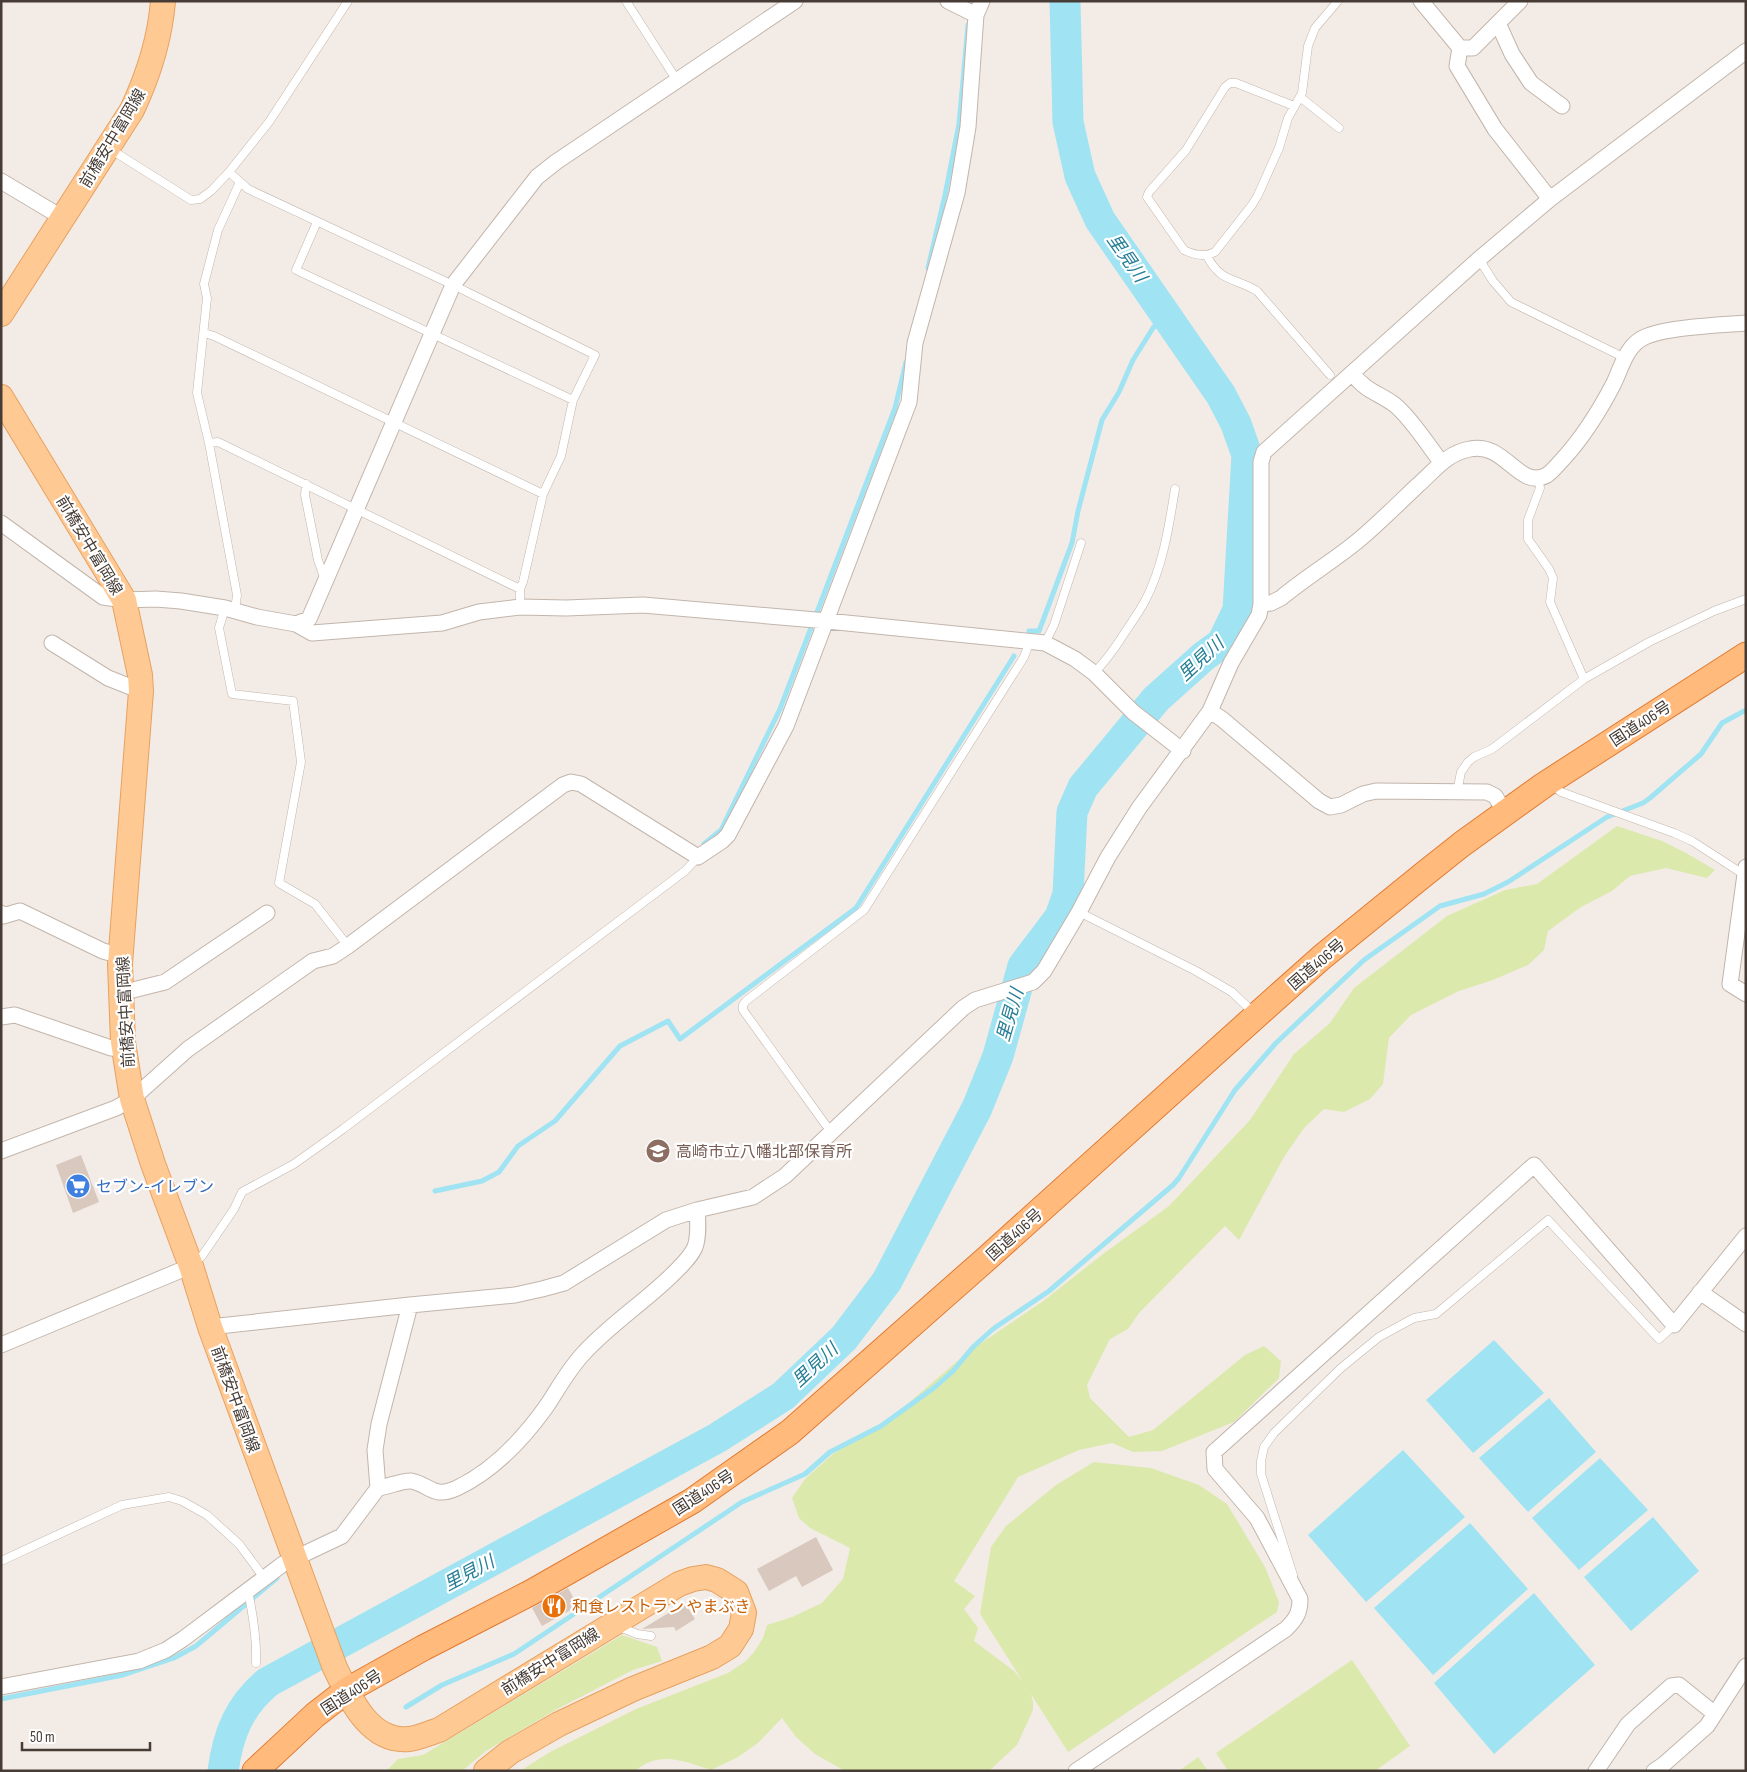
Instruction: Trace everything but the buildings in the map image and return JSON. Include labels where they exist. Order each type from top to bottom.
[{"type":"highway","name":"国道406号","points":[[255,1771],[315,1715],[346,1691],[423,1648],[532,1592],[692,1501],[790,1432],[985,1260],[1322,957],[1415,881],[1505,812],[1550,781],[1746,655]]},
{"type":"main road","name":"前橋安中富岡線","points":[[1,314],[132,110],[142,88],[157,40],[163,1]]},
{"type":"main road","name":"前橋安中富岡線","points":[[1,397],[124,600],[140,675],[141,691],[120,956],[125,1049],[132,1099],[153,1164],[191,1266],[210,1328],[296,1558],[333,1664],[346,1691],[372,1728],[388,1738],[409,1739],[438,1730],[679,1584],[706,1577],[717,1580],[736,1592],[744,1613],[741,1629],[730,1646],[724,1650],[712,1657],[633,1688],[559,1724],[510,1752],[486,1771]]},
{"type":"street","points":[[296,624],[309,619],[453,285],[537,177],[676,79],[795,1]]},
{"type":"street","points":[[1,1151],[116,1108],[132,1099],[166,1067],[196,1043],[313,961],[333,956],[348,946],[563,785],[571,782],[581,784],[698,857],[728,835],[786,726],[909,402],[915,343],[959,183],[968,127],[979,8],[948,1]]},
{"type":"street","points":[[1421,1],[1460,48],[1457,66],[1495,129],[1550,199]]},
{"type":"street","points":[[1460,48],[1473,48],[1520,1]]},
{"type":"street","points":[[1498,23],[1512,54],[1531,83],[1562,106]]},
{"type":"street","points":[[210,1328],[515,1295],[564,1283],[666,1220],[697,1210],[753,1197],[786,1176],[963,1008],[975,1000],[1033,982],[1044,971],[1079,912],[1108,857],[1129,824],[1210,711],[1231,663],[1259,615],[1261,604],[1261,462],[1264,452],[1479,259],[1550,199],[1746,51]]},
{"type":"street","points":[[1,181],[63,218]]},
{"type":"street","points":[[1261,604],[1281,598],[1360,538],[1426,478],[1440,462],[1459,452],[1470,448],[1482,447],[1500,455],[1524,476],[1543,477],[1549,474],[1572,450],[1586,431],[1614,383],[1625,358],[1635,344],[1648,336],[1679,330],[1746,323]]},
{"type":"street","points":[[1352,373],[1359,383],[1394,404],[1403,413],[1440,462]]},
{"type":"street","points":[[1,523],[103,597],[124,600],[164,599],[230,609],[257,617],[296,624],[312,633],[442,623],[479,612],[520,607],[566,608],[643,605],[1038,642],[1075,659],[1094,673],[1133,712],[1183,751]]},
{"type":"street","points":[[52,643],[108,678],[141,691]]},
{"type":"street","points":[[1210,711],[1319,801],[1330,807],[1341,806],[1363,794],[1376,791],[1488,792],[1495,796],[1505,812]]},
{"type":"street","points":[[1746,867],[1730,984],[1746,994]]},
{"type":"street","points":[[1,912],[3,916],[20,911],[103,951],[120,956]]},
{"type":"street","points":[[121,993],[165,982],[267,913]]},
{"type":"street","points":[[1,1016],[15,1015],[111,1048],[125,1049]]},
{"type":"street","points":[[1076,1771],[1286,1629],[1297,1618],[1300,1609],[1300,1598],[1257,1518],[1215,1469],[1214,1452],[1534,1165],[1674,1325],[1745,1239]]},
{"type":"street","points":[[1,1687],[139,1661],[166,1650],[283,1564],[342,1536],[378,1488],[410,1481],[438,1493],[446,1492],[458,1488],[480,1475],[500,1460],[531,1426],[583,1354],[614,1325],[658,1289],[684,1263],[694,1247],[698,1229],[697,1210]]},
{"type":"street","points":[[1,1345],[191,1266]]},
{"type":"street","points":[[1700,1292],[1746,1324]]},
{"type":"street","points":[[378,1488],[374,1450],[410,1305]]},
{"type":"street","points":[[1654,1771],[1707,1726],[1746,1666]]},
{"type":"street","points":[[1596,1771],[1628,1724],[1671,1686],[1678,1685],[1715,1714]]},
{"type":"lane","points":[[108,147],[191,200],[200,199],[211,191],[229,172],[269,122],[348,1]]},
{"type":"lane","points":[[626,1],[676,79]]},
{"type":"lane","points":[[1294,106],[1236,84],[1230,83],[1225,87],[1186,150],[1149,192],[1147,197],[1184,250],[1207,256],[1215,252],[1252,205],[1279,148],[1288,118],[1300,97],[1304,84],[1308,46],[1316,28],[1338,1]]},
{"type":"lane","points":[[1300,97],[1339,128]]},
{"type":"lane","points":[[229,172],[248,189],[453,285],[595,355],[573,400],[561,456],[543,494],[520,589],[520,607]]},
{"type":"lane","points":[[240,182],[218,230],[204,284],[207,298],[197,392],[209,443],[237,595],[219,628],[232,694],[293,701],[301,762],[280,883],[315,904],[348,946]]},
{"type":"lane","points":[[317,222],[296,270],[573,400]]},
{"type":"lane","points":[[1207,256],[1221,275],[1245,284],[1257,291],[1330,375]]},
{"type":"lane","points":[[1479,259],[1493,281],[1511,302],[1625,358]]},
{"type":"lane","points":[[204,333],[214,336],[543,494]]},
{"type":"lane","points":[[209,443],[218,442],[520,589]]},
{"type":"lane","points":[[1538,477],[1540,488],[1528,520],[1528,539],[1553,578],[1550,602],[1584,678]]},
{"type":"lane","points":[[306,484],[305,495],[318,560],[325,581]]},
{"type":"lane","points":[[1094,673],[1103,664],[1123,635],[1148,594],[1168,530],[1175,489]]},
{"type":"lane","points":[[832,1132],[743,1010],[743,1005],[864,910],[1024,657],[1054,625],[1081,544]]},
{"type":"lane","points":[[1457,792],[1461,772],[1468,762],[1474,757],[1492,749],[1584,678],[1658,638],[1714,611],[1746,600]]},
{"type":"lane","points":[[1550,781],[1561,792],[1692,841],[1740,872],[1745,872]]},
{"type":"lane","points":[[191,1266],[202,1256],[234,1209],[242,1192],[294,1164],[322,1144],[685,871],[698,857]]},
{"type":"lane","points":[[1079,912],[1196,971],[1232,992],[1257,1015]]},
{"type":"lane","points":[[1300,1598],[1285,1544],[1263,1486],[1261,1461],[1264,1447],[1274,1433],[1306,1401],[1341,1368],[1379,1337],[1414,1318],[1436,1314],[1548,1220],[1659,1339],[1674,1325]]},
{"type":"lane","points":[[1,1561],[122,1505],[169,1498],[182,1502],[207,1515],[239,1544],[265,1578]]},
{"type":"lane","points":[[248,1591],[256,1635],[256,1663]]},
{"type":"lane","points":[[612,1623],[627,1631],[651,1636]]},
{"type":"green space","points":[[1617,826],[1662,841],[1715,870],[1707,878],[1666,868],[1630,876],[1612,891],[1581,907],[1548,931],[1544,950],[1528,965],[1493,980],[1459,991],[1411,1015],[1389,1038],[1383,1084],[1370,1099],[1344,1112],[1324,1109],[1304,1128],[1284,1157],[1239,1240],[1225,1226],[1139,1313],[1128,1329],[1110,1339],[1087,1385],[1090,1398],[1129,1437],[1153,1430],[1245,1355],[1264,1346],[1281,1361],[1279,1378],[1234,1422],[1162,1451],[1133,1452],[1112,1443],[1079,1450],[1018,1477],[954,1581],[975,1596],[964,1609],[978,1628],[974,1641],[1014,1671],[1023,1682],[980,1614],[991,1547],[1006,1526],[1056,1485],[1094,1462],[1151,1468],[1199,1485],[1227,1504],[1265,1567],[1279,1602],[1277,1612],[1068,1752],[1031,1694],[1033,1710],[1017,1745],[989,1771],[845,1771],[815,1754],[796,1737],[782,1718],[758,1743],[738,1757],[711,1770],[691,1763],[662,1759],[644,1765],[635,1771],[520,1771],[550,1752],[636,1709],[728,1673],[746,1661],[754,1652],[763,1638],[767,1625],[792,1617],[822,1603],[843,1579],[850,1548],[810,1528],[799,1518],[792,1498],[805,1479],[833,1454],[891,1418],[968,1352],[1042,1302],[1103,1254],[1169,1206],[1250,1120],[1294,1054],[1330,1023],[1354,988],[1447,916],[1505,890],[1537,884]]},
{"type":"green space","points":[[622,1635],[657,1647],[662,1661],[633,1670],[559,1708],[486,1751],[462,1771],[386,1771],[398,1759],[423,1755]]},
{"type":"green space","points":[[1352,1660],[1410,1746],[1375,1771],[1228,1771],[1216,1753]]},
{"type":"green space","points":[[1198,1757],[1208,1771],[1179,1771]]},
{"type":"water","points":[[1494,1340],[1544,1393],[1473,1453],[1426,1400]]},
{"type":"water","points":[[1549,1398],[1596,1452],[1528,1512],[1479,1458]]},
{"type":"water","points":[[1403,1450],[1465,1517],[1366,1602],[1308,1535]]},
{"type":"water","points":[[1600,1458],[1648,1510],[1579,1570],[1532,1518]]},
{"type":"water","points":[[1653,1517],[1699,1571],[1631,1631],[1584,1577]]},
{"type":"water","points":[[1470,1523],[1528,1589],[1433,1675],[1374,1608]]},
{"type":"water","points":[[1534,1593],[1595,1665],[1494,1754],[1434,1683]]},
{"type":"waterway","name":"里見川","points":[[223,1771],[228,1745],[236,1722],[249,1701],[268,1682],[717,1438],[783,1396],[844,1338],[887,1281],[977,1108],[998,1056],[1023,966],[1060,917],[1068,894],[1072,812],[1083,787],[1156,699],[1204,656],[1222,643],[1238,610],[1247,455],[1236,424],[1221,395],[1100,220],[1080,176],[1068,122],[1065,1]]},
{"type":"waterway","points":[[928,268],[959,124],[968,25]]},
{"type":"waterway","points":[[1029,631],[1039,631],[1072,543],[1078,511],[1102,420],[1119,392],[1133,360],[1153,328],[1165,314]]},
{"type":"waterway","points":[[704,844],[721,830],[780,709],[895,408],[906,362]]},
{"type":"waterway","points":[[435,1191],[482,1181],[499,1172],[518,1146],[555,1121],[620,1046],[668,1021],[680,1039],[856,908],[1014,656]]},
{"type":"waterway","points":[[406,1707],[442,1685],[514,1654],[742,1502],[805,1474],[830,1452],[881,1426],[935,1387],[993,1329],[1049,1291],[1173,1185],[1235,1090],[1276,1043],[1364,960],[1440,906],[1484,894],[1508,882],[1607,817],[1643,803],[1701,754],[1722,723],[1746,710]]},
{"type":"waterway","points":[[1,1699],[123,1675],[174,1658],[196,1646],[277,1578]]},
{"type":"place","name":"高崎市立八幡北部保育所","points":[[658,1151]]},
{"type":"place","name":"セブン-イレブン","points":[[78,1186]]},
{"type":"place","name":"和食レストラン やまぶき","points":[[554,1606]]}]
